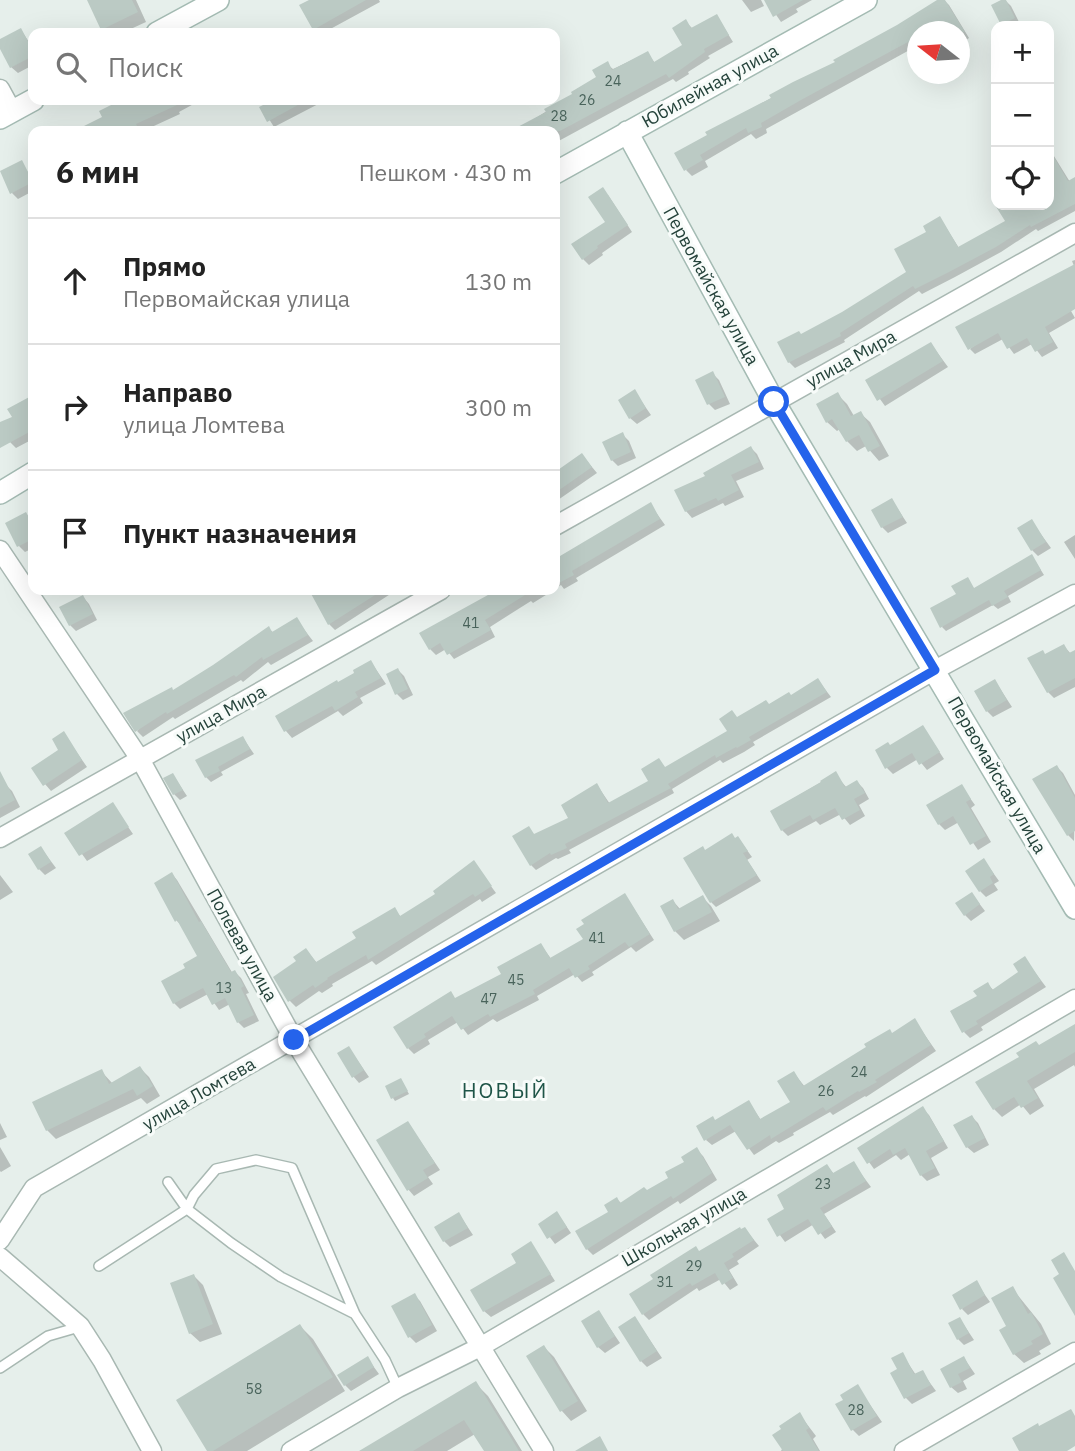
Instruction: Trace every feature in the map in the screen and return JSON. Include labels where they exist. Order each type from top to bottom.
[{"type":"street","points":[[166,28],[218,0]]},
{"type":"street","name":"Юбилейная улица","points":[[560,170],[866,0]]},
{"type":"street","points":[[0,89],[6,115],[28,103]]},
{"type":"street","name":"Первомайская улица","points":[[627,132],[774,402],[1075,908]]},
{"type":"street","name":"улица Мира","points":[[560,523],[1075,233]]},
{"type":"street","points":[[0,493],[28,476]]},
{"type":"street","name":"Полевая улица","points":[[0,550],[28,592]]},
{"type":"street","name":"улица Ломтева","points":[[0,1240],[34,1188],[935,670],[1075,594]]},
{"type":"street","name":"Полевая улица","points":[[30,595],[140,759],[294,1040],[544,1451]]},
{"type":"street","name":"улица Мира","points":[[0,838],[432,595]]},
{"type":"street","name":"Школьная улица","points":[[291,1451],[398,1388],[480,1347],[1075,999]]},
{"type":"street","points":[[0,1257],[80,1326],[152,1451]]},
{"type":"street","points":[[904,1451],[1075,1352]]},
{"type":"lane","points":[[99,1266],[187,1209],[194,1195],[216,1170],[256,1160],[292,1168],[355,1314],[385,1360],[398,1388]]},
{"type":"lane","points":[[168,1182],[187,1209],[231,1243],[281,1277],[355,1314]]},
{"type":"lane","points":[[0,1368],[48,1336],[80,1326]]},
{"type":"building","points":[[87,0],[132,0],[138,12],[100,28]]},
{"type":"building","points":[[309,0],[366,0],[317,28],[312,28],[299,5]]},
{"type":"building","points":[[764,0],[803,0],[773,17]]},
{"type":"building","points":[[937,0],[945,0],[958,21],[907,21],[907,43],[761,123],[762,127],[748,133],[746,128],[700,155],[703,160],[684,171],[674,153],[707,135],[705,132],[771,98],[769,95],[835,62],[833,60]]},
{"type":"building","points":[[1006,0],[1015,18],[999,21],[991,5]]},
{"type":"building","points":[[717,14],[729,35],[704,49],[705,52],[669,78],[666,74],[560,131],[560,126],[519,126],[546,112],[544,109],[551,105],[560,105],[560,100],[596,77],[592,70],[608,61],[612,70],[648,51],[654,62],[682,45],[672,28],[686,19],[691,28]]},
{"type":"building","points":[[21,28],[28,41],[28,59],[10,68],[0,49],[0,39]]},
{"type":"building","points":[[111,105],[177,105],[136,124],[137,126],[84,126],[102,117],[99,111]]},
{"type":"building","points":[[263,105],[298,105],[267,122],[259,107]]},
{"type":"building","points":[[1054,157],[1068,181],[1075,177],[1075,204],[1031,227],[1030,225],[949,272],[915,289],[913,286],[840,333],[841,336],[788,363],[777,342],[799,331],[801,334],[842,312],[906,272],[894,249],[926,232],[923,226],[940,216],[958,247],[1005,221],[998,210],[1054,210]]},
{"type":"building","points":[[22,160],[28,172],[28,185],[10,194],[0,171]]},
{"type":"building","points":[[603,187],[628,225],[582,260],[571,244],[605,222],[588,197]]},
{"type":"building","points":[[1075,264],[1075,309],[1045,327],[1053,342],[1035,352],[1027,338],[1007,349],[998,333],[968,350],[955,327]]},
{"type":"building","points":[[931,342],[943,361],[877,401],[865,380]]},
{"type":"building","points":[[713,371],[725,397],[707,405],[695,380]]},
{"type":"building","points":[[635,389],[646,408],[629,419],[618,400]]},
{"type":"building","points":[[838,392],[851,416],[861,411],[880,446],[868,452],[859,435],[846,442],[832,419],[826,423],[816,404]]},
{"type":"building","points":[[28,398],[28,433],[0,448],[0,422],[12,417],[7,409]]},
{"type":"building","points":[[623,432],[631,452],[611,461],[602,442]]},
{"type":"building","points":[[751,446],[759,462],[731,475],[739,490],[718,501],[716,498],[685,512],[674,490],[705,476],[703,473]]},
{"type":"building","points":[[582,453],[592,467],[560,489],[560,468]]},
{"type":"building","points":[[892,498],[903,517],[881,528],[871,510]]},
{"type":"building","points":[[651,502],[660,519],[572,571],[574,575],[560,582],[560,556]]},
{"type":"building","points":[[26,512],[28,542],[17,547],[5,523]]},
{"type":"building","points":[[1032,519],[1046,542],[1031,551],[1017,528]]},
{"type":"building","points":[[1032,554],[1041,570],[1004,591],[1008,597],[992,606],[989,600],[940,628],[930,608],[956,594],[951,586],[968,577],[974,588]]},
{"type":"building","points":[[83,595],[93,614],[69,626],[59,607]]},
{"type":"building","points":[[312,595],[375,595],[328,625]]},
{"type":"building","points":[[488,595],[525,595],[485,620],[491,630],[447,655],[440,643],[429,650],[419,633]]},
{"type":"building","points":[[297,617],[308,635],[263,660],[262,657],[236,677],[234,675],[167,714],[166,712],[135,732],[123,713],[172,687],[173,690],[269,626],[272,632]]},
{"type":"building","points":[[1064,644],[1069,653],[1075,650],[1075,678],[1047,693],[1027,658],[1043,650],[1045,654]]},
{"type":"building","points":[[371,660],[381,678],[355,692],[358,697],[335,711],[332,706],[284,732],[275,716],[354,673],[353,670]]},
{"type":"building","points":[[398,668],[408,689],[395,695],[386,674]]},
{"type":"building","points":[[818,678],[827,692],[749,737],[751,740],[737,748],[716,758],[715,755],[668,784],[671,788],[565,844],[567,848],[551,855],[550,853],[530,866],[512,836],[529,826],[534,834],[568,818],[561,805],[597,783],[608,803],[648,781],[641,769],[659,758],[665,767],[727,731],[719,719],[732,710],[737,717],[766,700],[769,704],[789,692],[791,695]]},
{"type":"building","points":[[995,679],[1007,700],[986,712],[974,691]]},
{"type":"building","points":[[923,725],[940,752],[919,765],[912,753],[885,769],[875,750],[888,742],[890,745]]},
{"type":"building","points":[[64,731],[82,760],[43,786],[31,768],[58,750],[52,739]]},
{"type":"building","points":[[243,736],[250,749],[218,767],[220,771],[205,778],[195,760]]},
{"type":"building","points":[[1057,765],[1075,798],[1075,831],[1067,836],[1032,779]]},
{"type":"building","points":[[0,771],[15,800],[0,808]]},
{"type":"building","points":[[836,771],[845,787],[857,780],[865,793],[854,799],[860,810],[842,820],[835,808],[813,820],[810,815],[781,831],[770,811]]},
{"type":"building","points":[[173,773],[183,790],[173,795],[163,778]]},
{"type":"building","points":[[962,784],[971,799],[966,802],[986,836],[970,845],[953,816],[938,825],[926,805]]},
{"type":"building","points":[[113,802],[129,827],[79,856],[64,833]]},
{"type":"building","points":[[732,833],[735,838],[738,836],[748,851],[743,853],[757,875],[710,903],[683,858],[703,846],[705,850]]},
{"type":"building","points":[[41,846],[51,862],[38,870],[28,854]]},
{"type":"building","points":[[984,858],[994,874],[990,877],[993,883],[979,892],[965,871]]},
{"type":"building","points":[[474,860],[492,886],[475,897],[473,894],[368,960],[366,955],[288,1002],[273,977],[296,961],[293,957],[306,948],[316,962],[356,938],[352,932],[395,907],[400,916],[435,894],[433,891]]},
{"type":"building","points":[[172,872],[199,922],[201,921],[231,972],[235,970],[254,1015],[237,1023],[225,998],[212,1005],[203,988],[173,1004],[161,981],[185,968],[183,964],[197,956],[154,883]]},
{"type":"building","points":[[972,892],[980,904],[964,916],[955,903]]},
{"type":"building","points":[[625,893],[650,934],[629,947],[625,942],[588,966],[590,969],[575,978],[569,968],[533,990],[535,994],[490,1017],[488,1014],[461,1030],[452,1016],[407,1049],[393,1027],[451,991],[455,998],[501,974],[497,967],[541,943],[550,958],[583,939],[576,929],[584,924],[581,920]]},
{"type":"building","points":[[703,895],[712,912],[674,932],[660,906],[673,899],[678,909]]},
{"type":"building","points":[[1025,956],[1041,981],[976,1021],[978,1024],[962,1033],[950,1011],[977,996],[973,991],[988,982],[992,990],[1018,972],[1013,964]]},
{"type":"building","points":[[915,1018],[931,1045],[875,1080],[877,1082],[826,1111],[823,1107],[771,1139],[770,1135],[747,1150],[730,1125],[704,1141],[696,1126],[713,1116],[715,1120],[749,1100],[760,1119],[790,1102],[777,1081],[794,1071],[803,1086],[866,1047],[864,1044],[890,1029],[892,1033]]},
{"type":"building","points":[[1075,1024],[1075,1052],[1027,1081],[1038,1098],[1021,1108],[1014,1097],[993,1110],[975,1082],[1019,1057],[1016,1053],[1036,1041],[1039,1045]]},
{"type":"building","points":[[349,1046],[364,1070],[352,1078],[337,1053]]},
{"type":"building","points":[[140,1066],[153,1086],[137,1096],[133,1089],[46,1131],[32,1102],[102,1069],[109,1084]]},
{"type":"building","points":[[401,1078],[408,1091],[391,1099],[385,1086]]},
{"type":"building","points":[[923,1106],[944,1141],[926,1151],[935,1168],[920,1176],[905,1148],[893,1155],[890,1149],[867,1164],[857,1148]]},
{"type":"building","points":[[972,1115],[985,1138],[966,1148],[953,1125]]},
{"type":"building","points":[[408,1121],[435,1163],[423,1170],[428,1178],[407,1191],[376,1140]]},
{"type":"building","points":[[697,1147],[712,1173],[586,1250],[575,1231],[608,1212],[604,1205],[617,1197],[620,1203],[644,1187],[647,1190],[668,1178],[665,1172],[684,1162],[681,1157]]},
{"type":"building","points":[[854,1161],[866,1181],[820,1208],[832,1226],[818,1235],[808,1219],[777,1237],[767,1219],[784,1209],[777,1195],[827,1164],[833,1173]]},
{"type":"building","points":[[557,1211],[567,1227],[547,1239],[538,1224]]},
{"type":"building","points":[[459,1212],[468,1228],[443,1242],[434,1227]]},
{"type":"building","points":[[740,1227],[745,1227],[754,1240],[732,1254],[734,1257],[724,1263],[733,1278],[722,1285],[715,1273],[692,1286],[690,1283],[642,1315],[629,1294],[653,1279],[650,1275],[696,1246],[699,1251]]},
{"type":"building","points":[[531,1241],[551,1274],[483,1312],[470,1290],[516,1263],[511,1254]]},
{"type":"building","points":[[1064,1252],[1075,1271],[1075,1316],[1053,1278],[1059,1274],[1051,1260]]},
{"type":"building","points":[[194,1274],[213,1324],[189,1334],[170,1283]]},
{"type":"building","points":[[977,1280],[985,1295],[960,1310],[952,1295]]},
{"type":"building","points":[[1013,1286],[1028,1314],[1031,1312],[1043,1334],[1031,1341],[1033,1344],[1013,1355],[999,1330],[1006,1326],[991,1298]]},
{"type":"building","points":[[415,1293],[432,1325],[408,1338],[391,1306]]},
{"type":"building","points":[[599,1310],[615,1336],[597,1348],[581,1321]]},
{"type":"building","points":[[635,1316],[657,1351],[640,1362],[618,1327]]},
{"type":"building","points":[[960,1317],[969,1333],[957,1340],[948,1323]]},
{"type":"building","points":[[300,1324],[333,1377],[213,1451],[207,1451],[176,1400]]},
{"type":"building","points":[[544,1345],[578,1401],[560,1412],[526,1356]]},
{"type":"building","points":[[903,1352],[914,1374],[923,1370],[931,1385],[904,1399],[890,1373],[897,1369],[891,1358]]},
{"type":"building","points":[[368,1356],[374,1367],[344,1386],[337,1375]]},
{"type":"building","points":[[964,1356],[970,1368],[958,1374],[962,1382],[950,1388],[940,1369]]},
{"type":"building","points":[[476,1381],[519,1451],[484,1451],[464,1420],[413,1451],[359,1451]]},
{"type":"building","points":[[858,1384],[877,1416],[851,1431],[835,1404],[843,1400],[840,1395]]},
{"type":"building","points":[[1071,1409],[1075,1416],[1075,1446],[1067,1451],[1019,1451],[1012,1438]]},
{"type":"building","points":[[800,1412],[809,1428],[806,1430],[819,1451],[783,1451],[772,1435],[781,1429],[779,1426]]},
{"type":"building","points":[[600,1436],[608,1451],[575,1451]]},
{"type":"district","name":"НОВЫЙ","points":[[505,1091]]},
{"type":"route","points":[[294,1040],[935,670],[774,402]]}]
